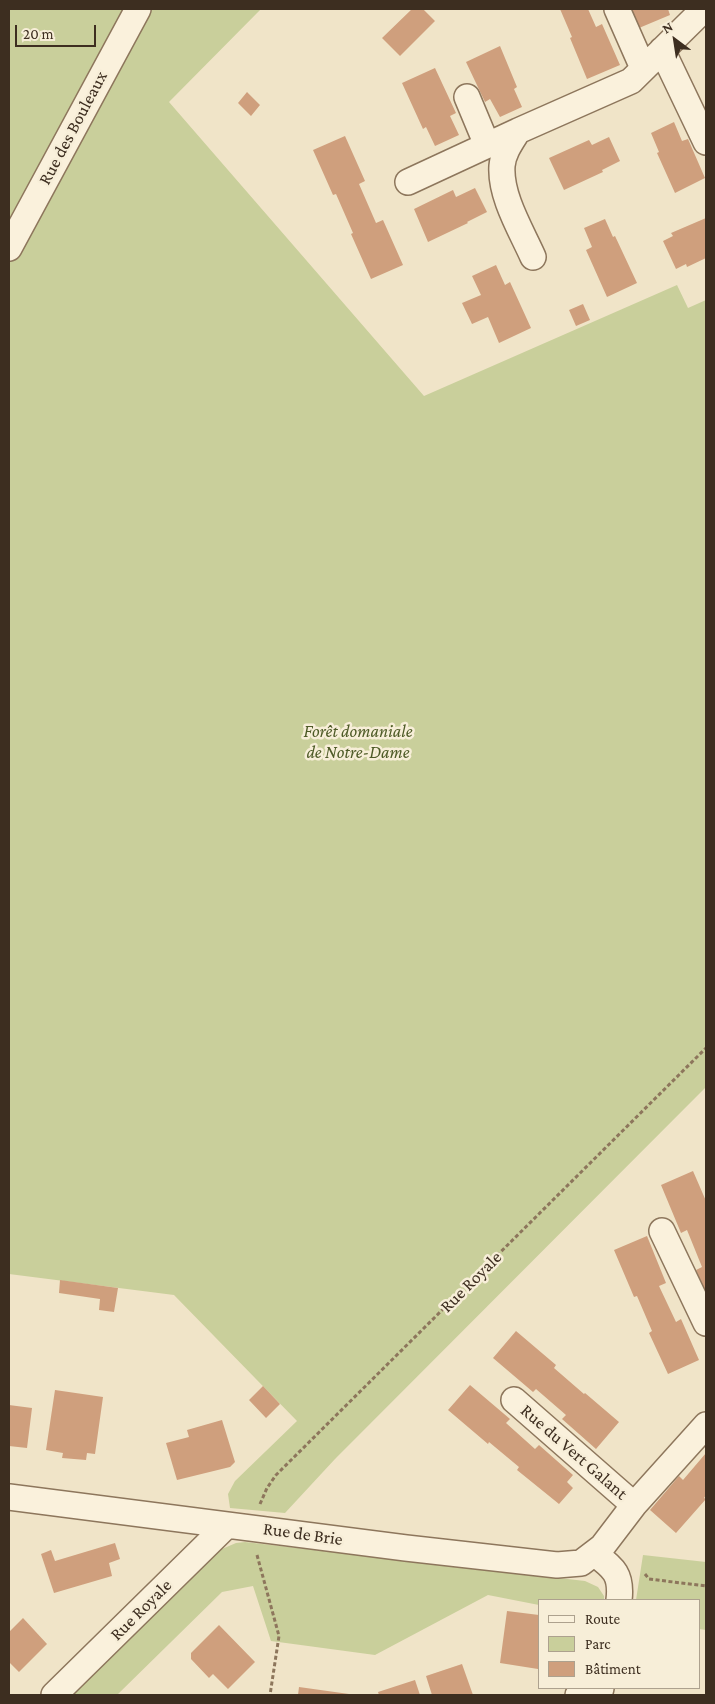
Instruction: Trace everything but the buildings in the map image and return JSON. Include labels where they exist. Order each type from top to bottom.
[{"type":"street","name":"Rue des Bouleaux","points":[[9,248],[138,9]]},
{"type":"street","points":[[617,9],[644,68]]},
{"type":"street","points":[[408,182],[631,81],[704,9]]},
{"type":"street","points":[[662,50],[706,142]]},
{"type":"street","points":[[466,97],[487,145]]},
{"type":"street","points":[[518,131],[508,146],[502,166],[505,194],[533,257]]},
{"type":"street","points":[[662,1231],[706,1323]]},
{"type":"street","name":"Rue du Vert Galant","points":[[514,1400],[634,1505]]},
{"type":"street","name":"Rue du Vert Galant","points":[[595,1554],[634,1505],[706,1425]]},
{"type":"street","name":"Rue de Brie","points":[[9,1497],[406,1548],[557,1565],[581,1564],[595,1554]]},
{"type":"street","name":"Rue Royale","points":[[54,1695],[227,1525]]},
{"type":"street","points":[[595,1554],[610,1566],[617,1575],[620,1588],[619,1599]]},
{"type":"path","name":"Rue Royale","points":[[270,1695],[279,1636],[255,1547],[261,1500],[276,1475],[706,1048]]},
{"type":"path","points":[[617,1575],[630,1564],[638,1566],[649,1578],[706,1586]]},
{"type":"green space","name":"Forêt domaniale de Notre-Dame","points":[[9,9],[261,9],[169,102],[424,396],[677,285],[688,308],[706,300],[706,1087],[335,1459],[285,1513],[230,1508],[228,1494],[235,1481],[297,1421],[174,1295],[9,1274]]},
{"type":"green space","points":[[245,1542],[585,1581],[598,1587],[604,1599],[538,1599],[538,1605],[488,1595],[375,1655],[271,1641],[253,1586],[222,1592],[117,1695],[68,1695],[215,1552],[236,1543]]},
{"type":"green space","points":[[643,1555],[706,1562],[706,1630],[700,1629],[700,1599],[636,1599]]}]
